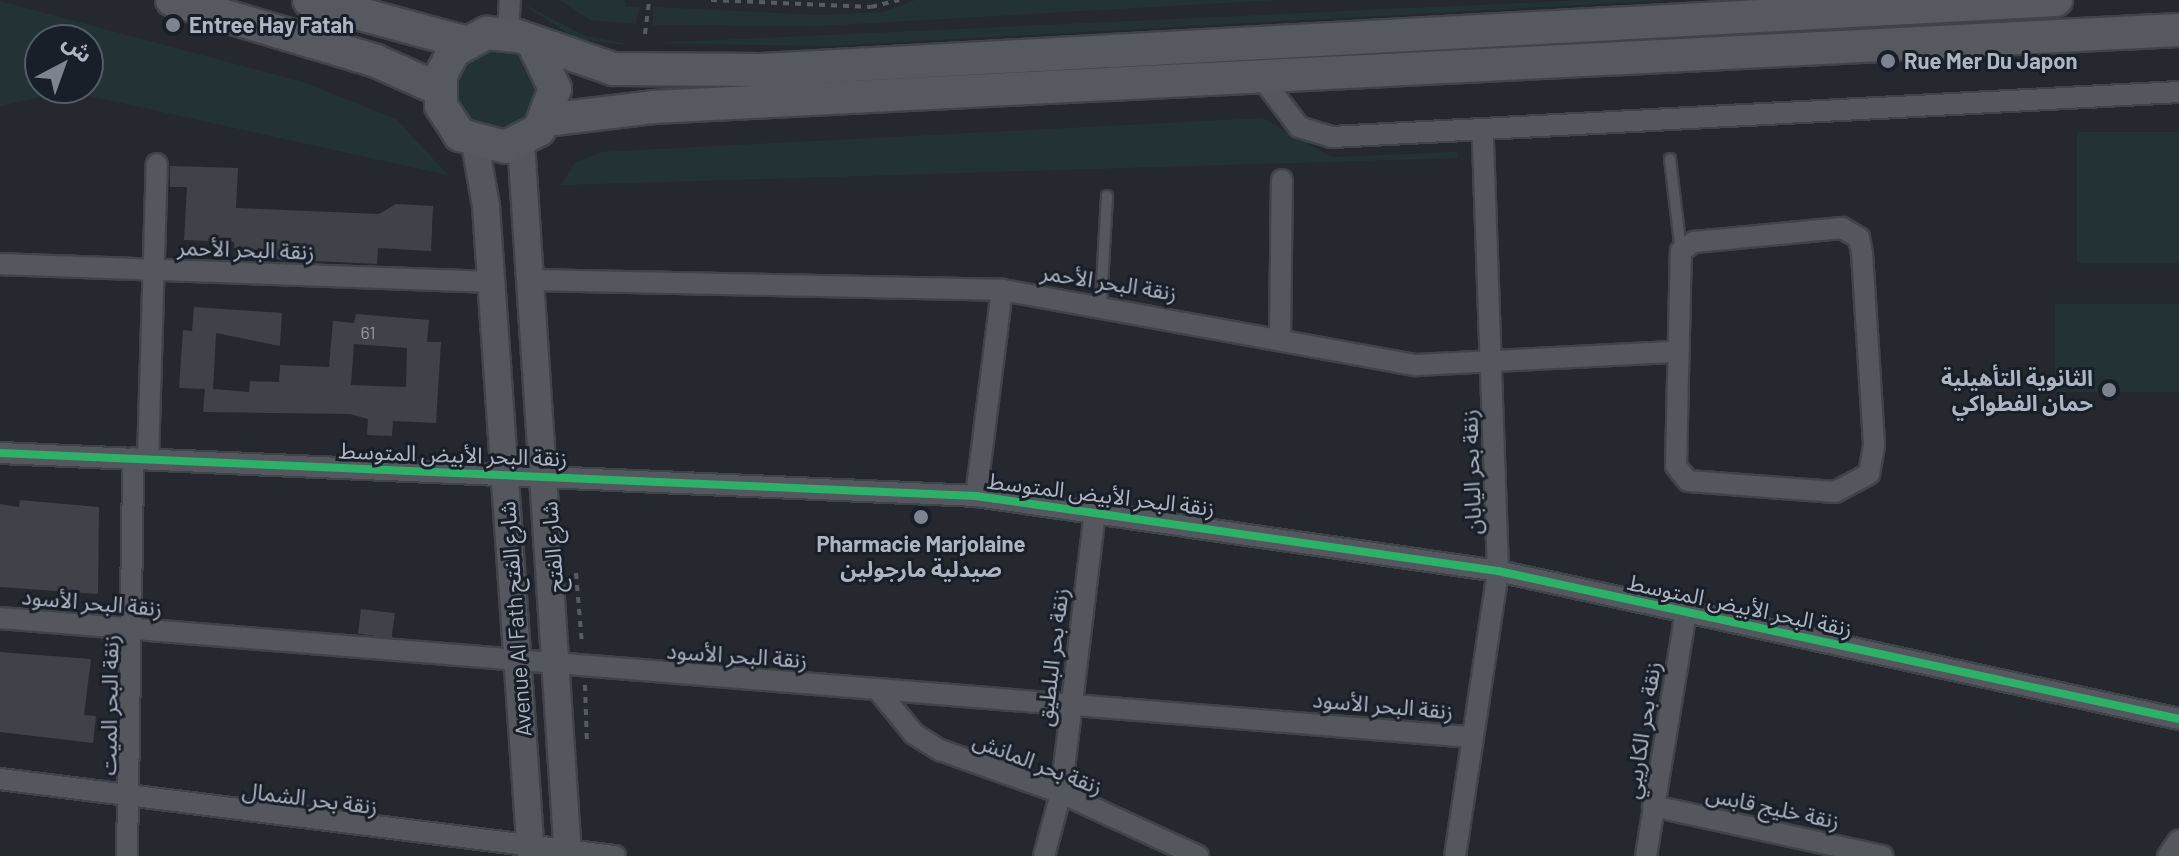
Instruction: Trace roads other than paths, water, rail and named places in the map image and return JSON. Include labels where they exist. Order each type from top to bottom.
[{"type":"main road","points":[[172,0],[376,61],[439,89]]},
{"type":"main road","points":[[309,0],[464,42],[521,40],[613,69],[762,70],[2056,0]]},
{"type":"main road","points":[[464,42],[446,63],[439,89],[449,122],[475,144],[521,143],[546,120],[653,107],[1264,81],[2179,30]]},
{"type":"main road","points":[[521,40],[553,72],[546,120]]},
{"type":"street","points":[[510,0],[521,40]]},
{"type":"street","points":[[1264,81],[1290,120],[1320,136],[1483,131],[2179,92]]},
{"type":"street","name":"زنقة بحر اليابان","points":[[1455,856],[1498,571],[1483,131]]},
{"type":"street","name":"شارع الفتح","points":[[521,143],[529,280],[547,475],[568,854]]},
{"type":"street","name":"Avenue Al Fath شارع الفتح","points":[[475,144],[506,475],[530,853]]},
{"type":"street","name":"زنقة البحر الميت","points":[[127,856],[132,801],[140,458],[157,270],[157,164]]},
{"type":"street","points":[[1280,338],[1282,180]]},
{"type":"street","points":[[1842,228],[1859,238],[1874,446],[1869,474],[1835,492],[1688,481],[1676,466],[1681,251],[1694,242],[1795,230],[1842,228]]},
{"type":"street","name":"زنقة البحر الأحمر","points":[[0,264],[490,282]]},
{"type":"street","name":"زنقة البحر الأحمر","points":[[529,280],[1002,290],[1101,303],[1416,365],[1677,352]]},
{"type":"street","points":[[976,496],[1002,290]]},
{"type":"street","name":"زنقة البحر الأبيض المتوسط","points":[[0,453],[976,496],[1498,571],[2179,719]]},
{"type":"street","name":"زنقة بحر البلطيق","points":[[1044,856],[1061,793],[1095,511]]},
{"type":"street","name":"زنقة بحر الكاريبي","points":[[1646,856],[1686,612]]},
{"type":"street","name":"زنقة البحر الأسود","points":[[0,618],[559,665],[1070,702],[1471,737]]},
{"type":"street","name":"زنقة بحر المانش","points":[[878,690],[914,734],[940,750],[1061,793],[1198,856]]},
{"type":"street","name":"زنقة بحر الشمال","points":[[0,779],[132,801],[530,853],[615,856]]},
{"type":"street","name":"زنقة خليج قابس","points":[[1653,806],[1883,856]]},
{"type":"street","points":[[2168,856],[2179,840]]},
{"type":"lane","points":[[1670,159],[1681,251]]},
{"type":"lane","points":[[1101,303],[1107,196]]},
{"type":"place","name":"Entree Hay Fatah","points":[[173,25]]},
{"type":"place","name":"Rue Mer Du Japon","points":[[1888,61]]},
{"type":"place","name":"الثانوية التأهيلية حمان الفطواكي","points":[[2109,390]]},
{"type":"place","name":"Pharmacie Marjolaine صيدلية مارجولين","points":[[921,517]]}]
